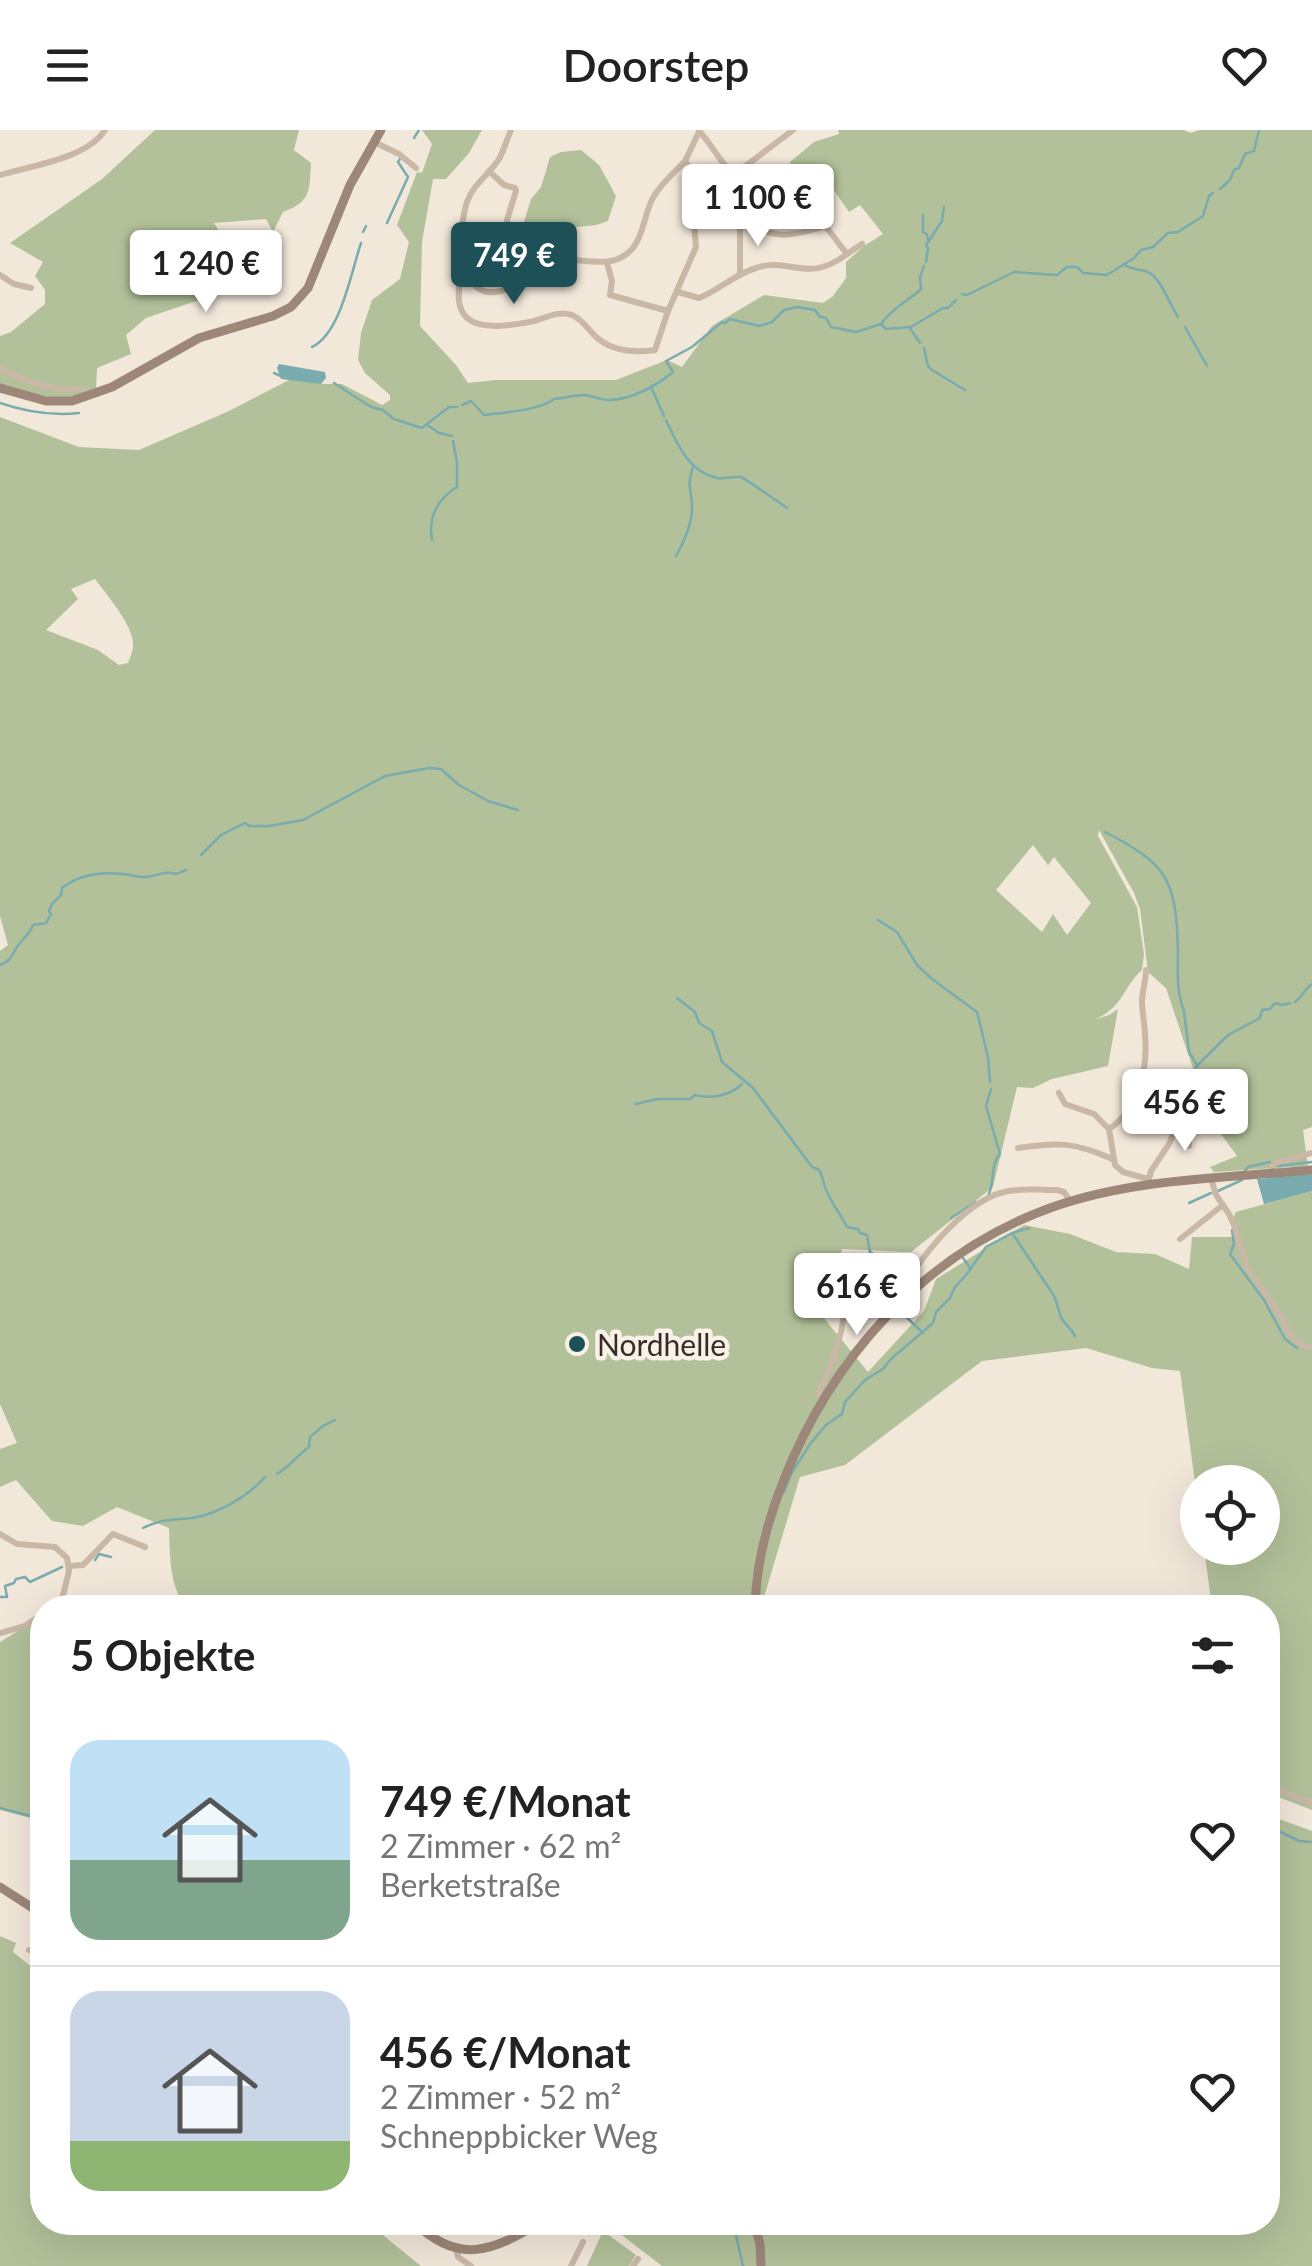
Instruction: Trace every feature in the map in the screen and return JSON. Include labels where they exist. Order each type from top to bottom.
[{"type":"main road","points":[[0,388],[46,401],[90,396],[199,338],[291,307],[308,288],[350,185],[381,130]]},
{"type":"main road","points":[[757,1595],[760,1555],[774,1505],[821,1402],[860,1346],[910,1293],[944,1265],[994,1234],[1049,1208],[1148,1182],[1312,1170]]},
{"type":"main road","points":[[0,1887],[30,1906]]},
{"type":"main road","points":[[428,2235],[456,2249],[476,2250],[496,2246],[517,2235]]},
{"type":"main road","points":[[758,2235],[761,2266]]},
{"type":"street","points":[[0,175],[75,153],[89,147],[106,130]]},
{"type":"street","points":[[511,130],[500,158],[472,190],[467,202],[462,228],[466,273],[478,290],[507,290],[551,262],[607,262],[631,251],[652,198],[685,161],[699,130],[730,172],[753,185],[794,192],[803,198],[847,254]]},
{"type":"street","points":[[730,172],[747,165],[793,130]]},
{"type":"street","points":[[373,142],[399,154],[416,168]]},
{"type":"street","points":[[466,273],[460,278],[459,304],[465,316],[476,323],[486,326],[532,321],[563,313],[576,316],[608,345],[631,351],[655,350],[696,247],[689,167],[685,161]]},
{"type":"street","points":[[489,171],[504,185],[515,188],[508,226],[532,272]]},
{"type":"street","points":[[753,185],[746,210],[754,223],[764,229],[789,236],[825,226]]},
{"type":"street","points":[[740,230],[740,275]]},
{"type":"street","points":[[678,292],[699,298],[753,268],[765,266],[816,270],[834,264],[862,244]]},
{"type":"street","points":[[607,262],[612,281],[610,295],[668,311]]},
{"type":"street","points":[[0,275],[30,288]]},
{"type":"street","points":[[0,368],[39,386],[83,389],[90,396]]},
{"type":"street","points":[[1108,1130],[1125,1117],[1144,1071],[1142,1004],[1146,970]]},
{"type":"street","points":[[1059,1093],[1065,1104],[1094,1114],[1108,1130],[1112,1159],[1118,1170],[1148,1182],[1182,1113],[1188,1118],[1189,1146]]},
{"type":"street","points":[[1018,1148],[1066,1144],[1112,1159]]},
{"type":"street","points":[[1271,1174],[1274,1164],[1312,1153]]},
{"type":"street","points":[[1211,1178],[1213,1190],[1234,1225],[1248,1268],[1297,1343],[1312,1347]]},
{"type":"street","points":[[910,1293],[906,1286],[937,1240],[986,1200],[1007,1191],[1058,1190],[1071,1202]]},
{"type":"street","points":[[1180,1239],[1223,1204]]},
{"type":"street","points":[[821,1402],[818,1394],[832,1364],[846,1296],[842,1283]]},
{"type":"street","points":[[0,1534],[17,1544],[55,1547],[67,1558],[63,1595]]},
{"type":"street","points":[[69,1566],[83,1565],[114,1534],[144,1547]]},
{"type":"street","points":[[0,1633],[30,1622]]},
{"type":"street","points":[[1280,1791],[1312,1803]]},
{"type":"street","points":[[571,2266],[582,2242]]},
{"type":"street","points":[[456,2249],[458,2257],[471,2266]]},
{"type":"green space","points":[[155,130],[299,130],[294,150],[311,163],[307,194],[299,204],[283,212],[273,232],[266,219],[214,223],[225,240],[198,265],[217,288],[211,296],[146,318],[126,335],[131,354],[97,368],[96,389],[72,401],[0,388],[0,336],[11,332],[45,304],[45,290],[35,276],[43,262],[10,243],[102,179]]},
{"type":"green space","points":[[422,130],[482,130],[469,153],[446,179],[433,179],[422,242],[420,326],[468,383],[616,380],[667,360],[682,367],[712,326],[764,295],[823,303],[833,296],[846,278],[846,262],[883,234],[860,205],[849,212],[824,176],[810,173],[806,181],[792,175],[790,162],[814,142],[839,134],[838,130],[1312,130],[1312,1127],[1303,1130],[1308,1166],[1214,1172],[1210,1167],[1237,1156],[1210,1119],[1166,988],[1148,972],[1140,909],[1134,893],[1099,830],[1098,836],[1137,907],[1144,954],[1142,970],[1117,1003],[1094,1020],[1118,1009],[1108,1066],[1052,1079],[1033,1088],[1017,1087],[993,1187],[911,1252],[842,1249],[823,1317],[868,1372],[924,1311],[936,1279],[1024,1225],[1070,1234],[1116,1252],[1155,1254],[1189,1269],[1192,1237],[1235,1237],[1231,1222],[1236,1212],[1312,1191],[1312,1810],[1280,1798],[1280,1595],[1210,1595],[1206,1565],[1280,1565],[1280,1465],[1193,1465],[1180,1371],[1152,1368],[1086,1348],[982,1361],[845,1465],[800,1477],[765,1595],[179,1595],[170,1559],[169,1528],[117,1507],[83,1526],[52,1521],[16,1480],[0,1487],[0,1449],[17,1443],[0,1404],[0,951],[8,945],[0,916],[0,417],[79,447],[139,450],[291,379],[342,384],[382,405],[390,400],[390,395],[365,373],[358,360],[361,333],[372,300],[400,279],[409,242],[397,225],[417,172],[422,173],[432,144]],"holes":[[[95,579],[129,630],[132,652],[128,663],[119,665],[98,650],[46,630],[78,599],[71,589]],[[1033,845],[1048,865],[1054,857],[1091,903],[1067,935],[1053,914],[1042,932],[996,890]]]},
{"type":"green space","points":[[581,150],[599,165],[616,196],[608,221],[532,232],[524,222],[550,157]]},
{"type":"green space","points":[[30,1623],[30,1818],[0,1810],[0,1642]]},
{"type":"green space","points":[[1280,1819],[1312,1831],[1312,2266],[662,2266],[622,2235],[1280,2235]]},
{"type":"green space","points":[[0,1936],[16,1943],[13,1952],[30,1965],[30,2235],[383,2235],[421,2266],[0,2266]]},
{"type":"green space","points":[[601,2235],[608,2235],[636,2255],[629,2266],[587,2266]]},
{"type":"water","points":[[279,364],[325,372],[326,378],[321,384],[281,379]]},
{"type":"water","points":[[1312,1174],[1312,1191],[1264,1204],[1257,1179]]},
{"type":"waterway","points":[[414,138],[419,130]]},
{"type":"waterway","points":[[1220,189],[1239,168],[1245,154],[1254,151],[1259,130]]},
{"type":"waterway","points":[[387,223],[408,177],[398,162],[400,159]]},
{"type":"waterway","points":[[962,294],[1014,272],[1057,275],[1067,267],[1077,267],[1083,273],[1107,275],[1141,250],[1153,247],[1168,233],[1178,232],[1203,216],[1213,193]]},
{"type":"waterway","points":[[926,262],[926,245],[942,221],[944,207]]},
{"type":"waterway","points":[[923,215],[923,232],[928,241]]},
{"type":"waterway","points":[[363,232],[366,226]]},
{"type":"waterway","points":[[312,347],[322,340],[338,316],[361,243]]},
{"type":"waterway","points":[[1123,264],[1152,275],[1178,317]]},
{"type":"waterway","points":[[881,324],[921,289],[924,266]]},
{"type":"waterway","points":[[462,405],[471,401],[484,415],[531,408],[577,395],[609,400],[626,398],[673,372],[666,361],[730,319],[759,326],[772,322],[784,310],[797,307],[815,310],[831,327],[856,332],[881,324],[886,329],[911,327],[956,300]]},
{"type":"waterway","points":[[1185,327],[1207,366]]},
{"type":"waterway","points":[[910,328],[920,343]]},
{"type":"waterway","points":[[924,348],[928,366],[965,390]]},
{"type":"waterway","points":[[274,373],[283,377]]},
{"type":"waterway","points":[[334,383],[394,419],[422,428],[449,407],[457,407]]},
{"type":"waterway","points":[[651,387],[664,416]]},
{"type":"waterway","points":[[0,403],[39,412],[79,413]]},
{"type":"waterway","points":[[666,420],[685,456],[699,470],[717,478],[741,477],[787,508]]},
{"type":"waterway","points":[[427,425],[452,436]]},
{"type":"waterway","points":[[432,540],[431,524],[436,510],[457,487],[453,441]]},
{"type":"waterway","points":[[676,556],[691,521],[693,467]]},
{"type":"waterway","points":[[201,855],[221,835],[245,823],[269,826],[303,820],[385,776],[429,768],[441,769],[459,785],[488,801],[518,810]]},
{"type":"waterway","points":[[1105,832],[1155,865],[1170,890],[1177,925],[1180,996],[1189,1052],[1197,1065]]},
{"type":"waterway","points":[[0,965],[10,959],[33,925],[46,923],[62,888],[76,880],[98,874],[143,877],[186,870]]},
{"type":"waterway","points":[[878,920],[897,932],[917,965],[932,979],[977,1012],[990,1082]]},
{"type":"waterway","points":[[1295,1002],[1312,984]]},
{"type":"waterway","points":[[677,998],[695,1012],[699,1023],[712,1031],[722,1062],[753,1088],[812,1167],[819,1170],[847,1227],[867,1235],[870,1252],[884,1260],[899,1284],[891,1304]]},
{"type":"waterway","points":[[1196,1067],[1228,1035],[1260,1018],[1262,1010],[1275,1003],[1290,1003]]},
{"type":"waterway","points":[[635,1104],[690,1099],[695,1095],[720,1096],[742,1084]]},
{"type":"waterway","points":[[988,1196],[1000,1154],[986,1106],[991,1089]]},
{"type":"waterway","points":[[1245,1171],[1270,1162]]},
{"type":"waterway","points":[[1278,1166],[1312,1162]]},
{"type":"waterway","points":[[1218,1191],[1242,1180]]},
{"type":"waterway","points":[[1189,1203],[1211,1193]]},
{"type":"waterway","points":[[951,1218],[976,1202]]},
{"type":"waterway","points":[[784,1492],[810,1444],[842,1414],[845,1402],[865,1380],[883,1369],[933,1323],[936,1312],[986,1247],[1029,1228]]},
{"type":"waterway","points":[[1232,1230],[1234,1244],[1230,1254],[1264,1300],[1285,1339],[1297,1348]]},
{"type":"waterway","points":[[1012,1233],[1053,1294],[1063,1320],[1075,1336]]},
{"type":"waterway","points":[[963,1258],[971,1269]]},
{"type":"waterway","points":[[900,1311],[923,1333]]},
{"type":"waterway","points":[[277,1474],[309,1447],[310,1437],[335,1420]]},
{"type":"waterway","points":[[143,1528],[216,1511],[238,1500],[265,1477]]},
{"type":"waterway","points":[[95,1560],[99,1554],[111,1557]]},
{"type":"waterway","points":[[0,1597],[7,1597],[5,1586],[16,1579],[25,1577],[30,1582],[62,1567]]},
{"type":"waterway","points":[[0,1808],[30,1816]]},
{"type":"waterway","points":[[1280,1832],[1312,1842]]},
{"type":"waterway","points":[[736,2235],[743,2266]]},
{"type":"place","name":"Nordhelle","points":[[577,1344]]}]
